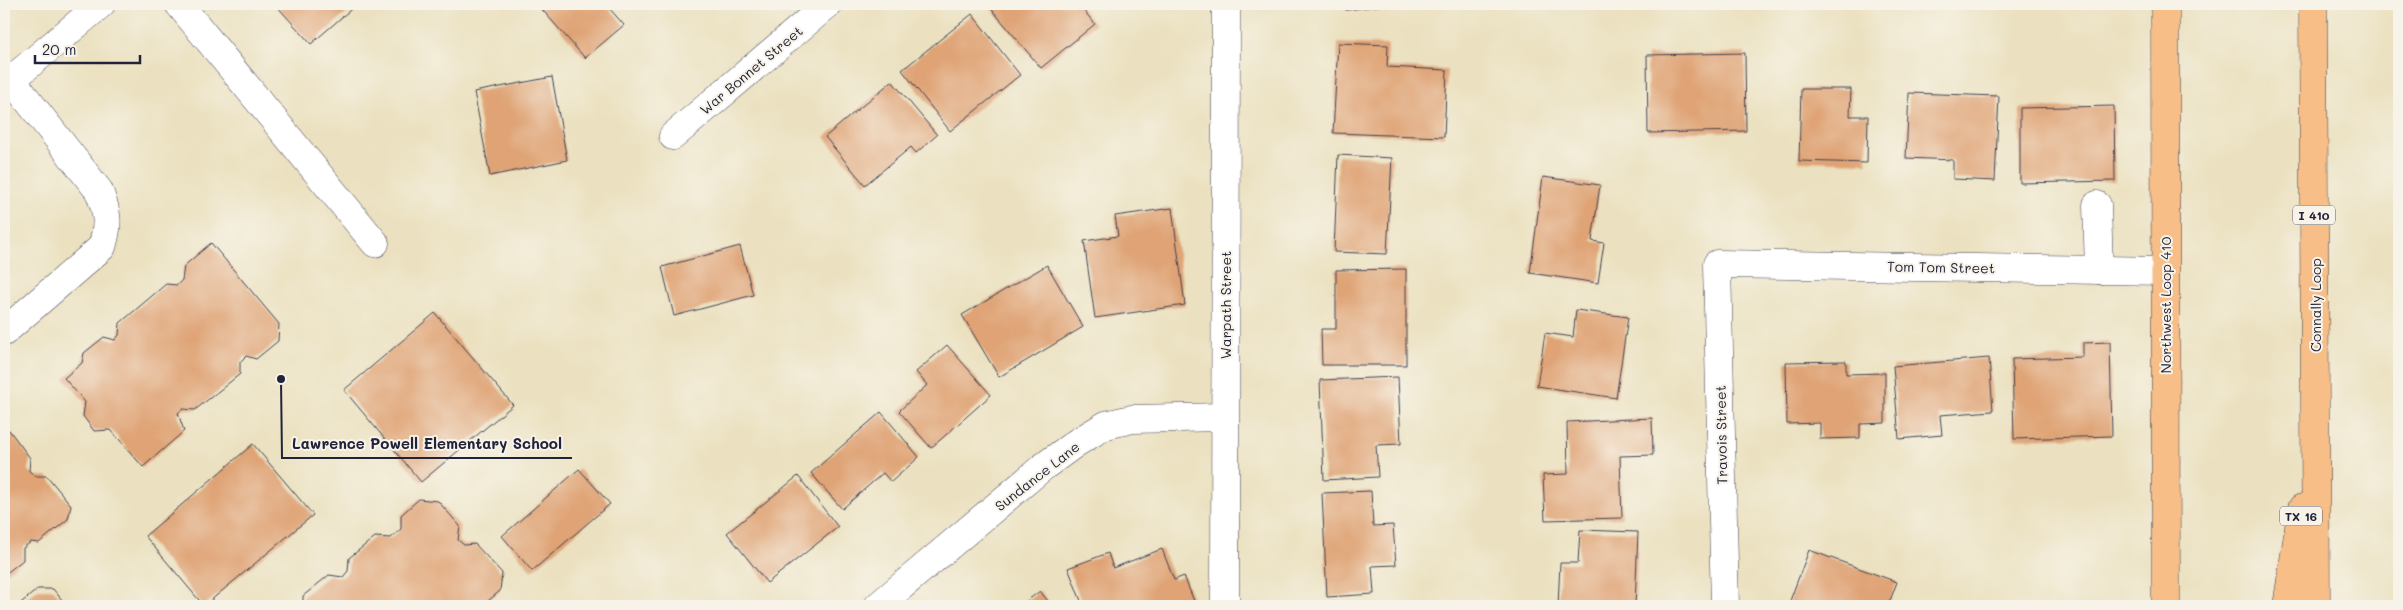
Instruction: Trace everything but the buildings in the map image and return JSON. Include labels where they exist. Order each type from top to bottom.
[{"type":"main road","name":"Northwest Loop 410","points":[[2165,4],[2166,606]]},
{"type":"main road","name":"Connally Loop","points":[[2314,4],[2316,606]]},
{"type":"main road","name":"TX 16","points":[[2287,606],[2315,425]]},
{"type":"street","points":[[4,332],[102,247],[108,228],[107,211],[100,191],[8,83],[102,4]]},
{"type":"street","points":[[179,4],[375,243]]},
{"type":"street","name":"War Bonnet Street","points":[[673,136],[828,4]]},
{"type":"street","name":"Warpath Street","points":[[1225,606],[1226,4]]},
{"type":"street","points":[[2097,205],[2099,270]]},
{"type":"street","name":"Tom Tom Street","points":[[1717,264],[2165,271]]},
{"type":"street","name":"Travois Street","points":[[1717,264],[1725,606]]},
{"type":"street","name":"Sundance Lane","points":[[878,606],[1043,467],[1076,443],[1106,425],[1132,419],[1224,417]]},
{"type":"place","name":"Lawrence Powell Elementary School","points":[[281,379]]}]
